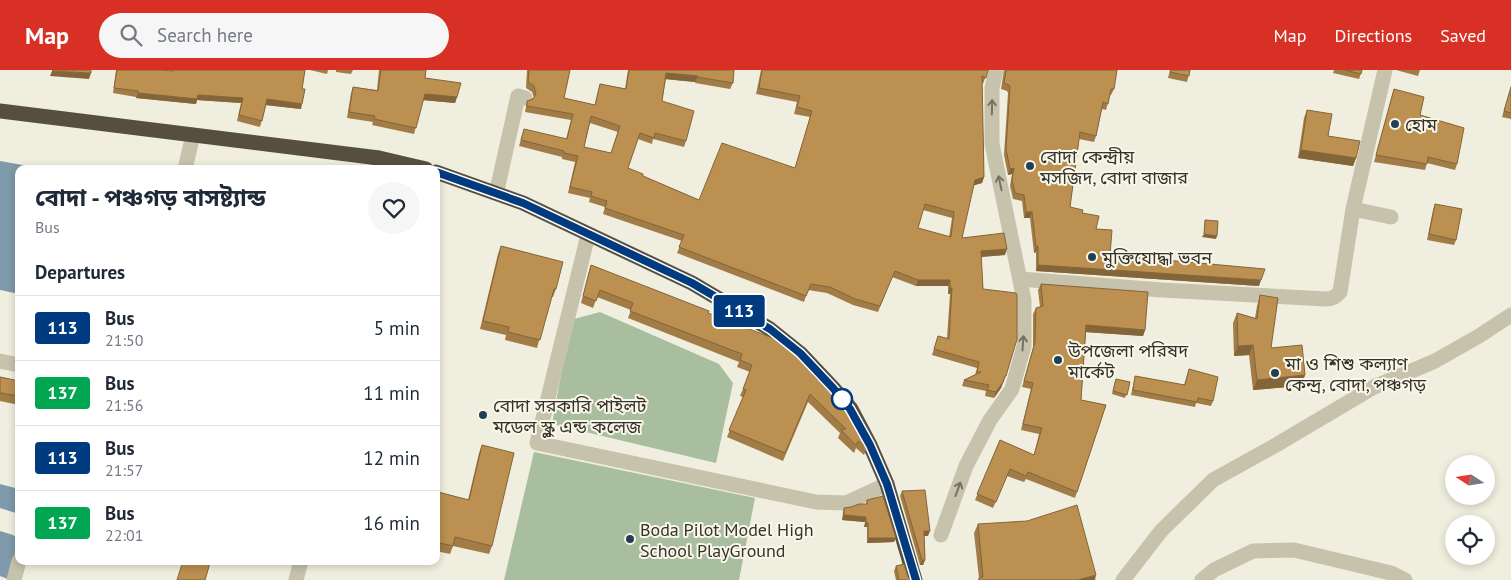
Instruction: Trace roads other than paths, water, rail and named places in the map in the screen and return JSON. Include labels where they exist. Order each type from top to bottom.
[{"type":"highway","points":[[0,111],[193,135],[378,164]]},
{"type":"highway","points":[[440,173],[523,203],[692,283],[770,329],[800,353],[850,409],[870,445],[887,484],[916,580]]},
{"type":"street","points":[[941,535],[966,466],[990,420],[1012,389],[1024,346],[1024,300],[992,144],[992,88],[996,70]]},
{"type":"street","points":[[1020,279],[1162,290],[1332,298],[1340,292],[1354,209],[1385,70]]},
{"type":"street","points":[[497,190],[518,96],[525,98]]},
{"type":"street","points":[[186,165],[193,135]]},
{"type":"street","points":[[1354,209],[1391,217]]},
{"type":"street","points":[[588,235],[537,443],[816,502],[846,503],[887,484]]},
{"type":"street","points":[[1123,580],[1161,530],[1213,480],[1374,387],[1435,361],[1511,315]]},
{"type":"street","points":[[0,361],[15,364]]},
{"type":"street","points":[[1202,580],[1214,570],[1253,551],[1294,550],[1391,574],[1405,580]]},
{"type":"street","points":[[14,580],[18,565]]},
{"type":"street","points":[[296,580],[299,565]]},
{"type":"water","points":[[0,161],[22,165],[15,165],[15,293],[0,290]]},
{"type":"water","points":[[0,484],[15,488],[15,513],[0,508]]},
{"type":"water","points":[[0,531],[15,537],[15,554],[8,579],[0,576]]},
{"type":"place","name":"হোম","points":[[1395,124]]},
{"type":"place","name":"বোদা কেন্দ্রীয় মসজিদ, বোদা বাজার","points":[[1030,166]]},
{"type":"place","name":"মুক্তিযোদ্ধা ভবন","points":[[1092,257]]},
{"type":"place","name":"উপজেলা পরিষদ মার্কেট","points":[[1058,360]]},
{"type":"place","name":"মা ও শিশু কল্যাণ কেন্দ্র, বোদা, পঞ্চগড়","points":[[1275,373]]},
{"type":"place","name":"বোদা সরকারি পাইলট মডেল স্কুল এন্ড কলেজ","points":[[483,415]]},
{"type":"place","name":"Boda Pilot Model High School PlayGround","points":[[630,539]]}]
